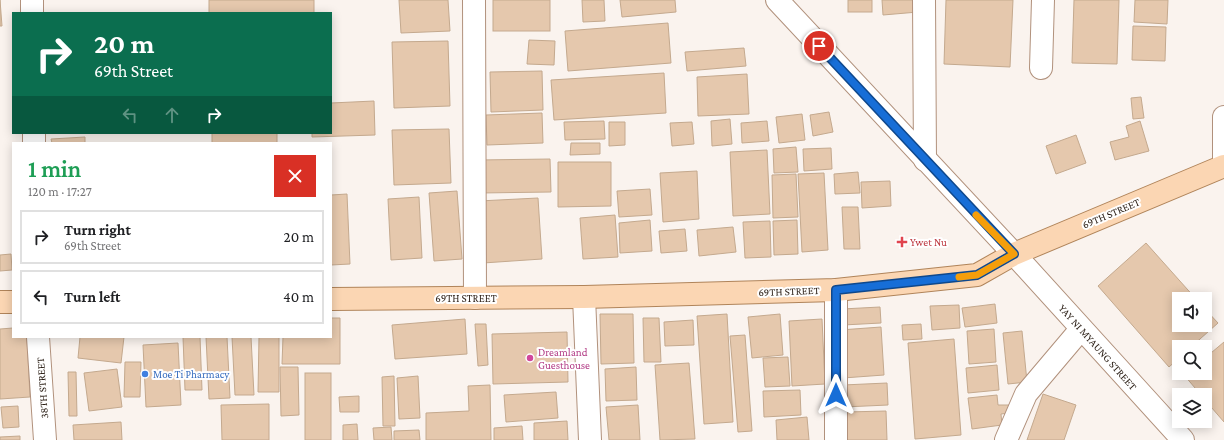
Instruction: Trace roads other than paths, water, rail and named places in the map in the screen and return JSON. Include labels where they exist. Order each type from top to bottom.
[{"type":"main road","name":"69TH STREET","points":[[332,299],[584,297],[836,290],[977,275],[1014,254],[1224,166]]},
{"type":"main road","points":[[0,302],[12,302]]},
{"type":"street","points":[[32,0],[32,12]]},
{"type":"street","points":[[474,0],[474,298]]},
{"type":"street","name":"YAY NI MYAUNG STREET","points":[[777,0],[1014,254],[1183,440]]},
{"type":"street","points":[[924,0],[925,160]]},
{"type":"street","points":[[1041,68],[1043,0]]},
{"type":"street","points":[[1224,117],[1224,166]]},
{"type":"street","points":[[836,290],[836,440]]},
{"type":"street","points":[[584,297],[590,440]]},
{"type":"street","points":[[1006,440],[1026,394],[1081,329]]},
{"type":"street","name":"38TH STREET","points":[[38,338],[45,440]]},
{"type":"place","name":"Ywet Nu","points":[[902,242]]},
{"type":"place","name":"Dreamland Guesthouse","points":[[530,358]]},
{"type":"place","name":"Moe Ti Pharmacy","points":[[145,374]]}]
